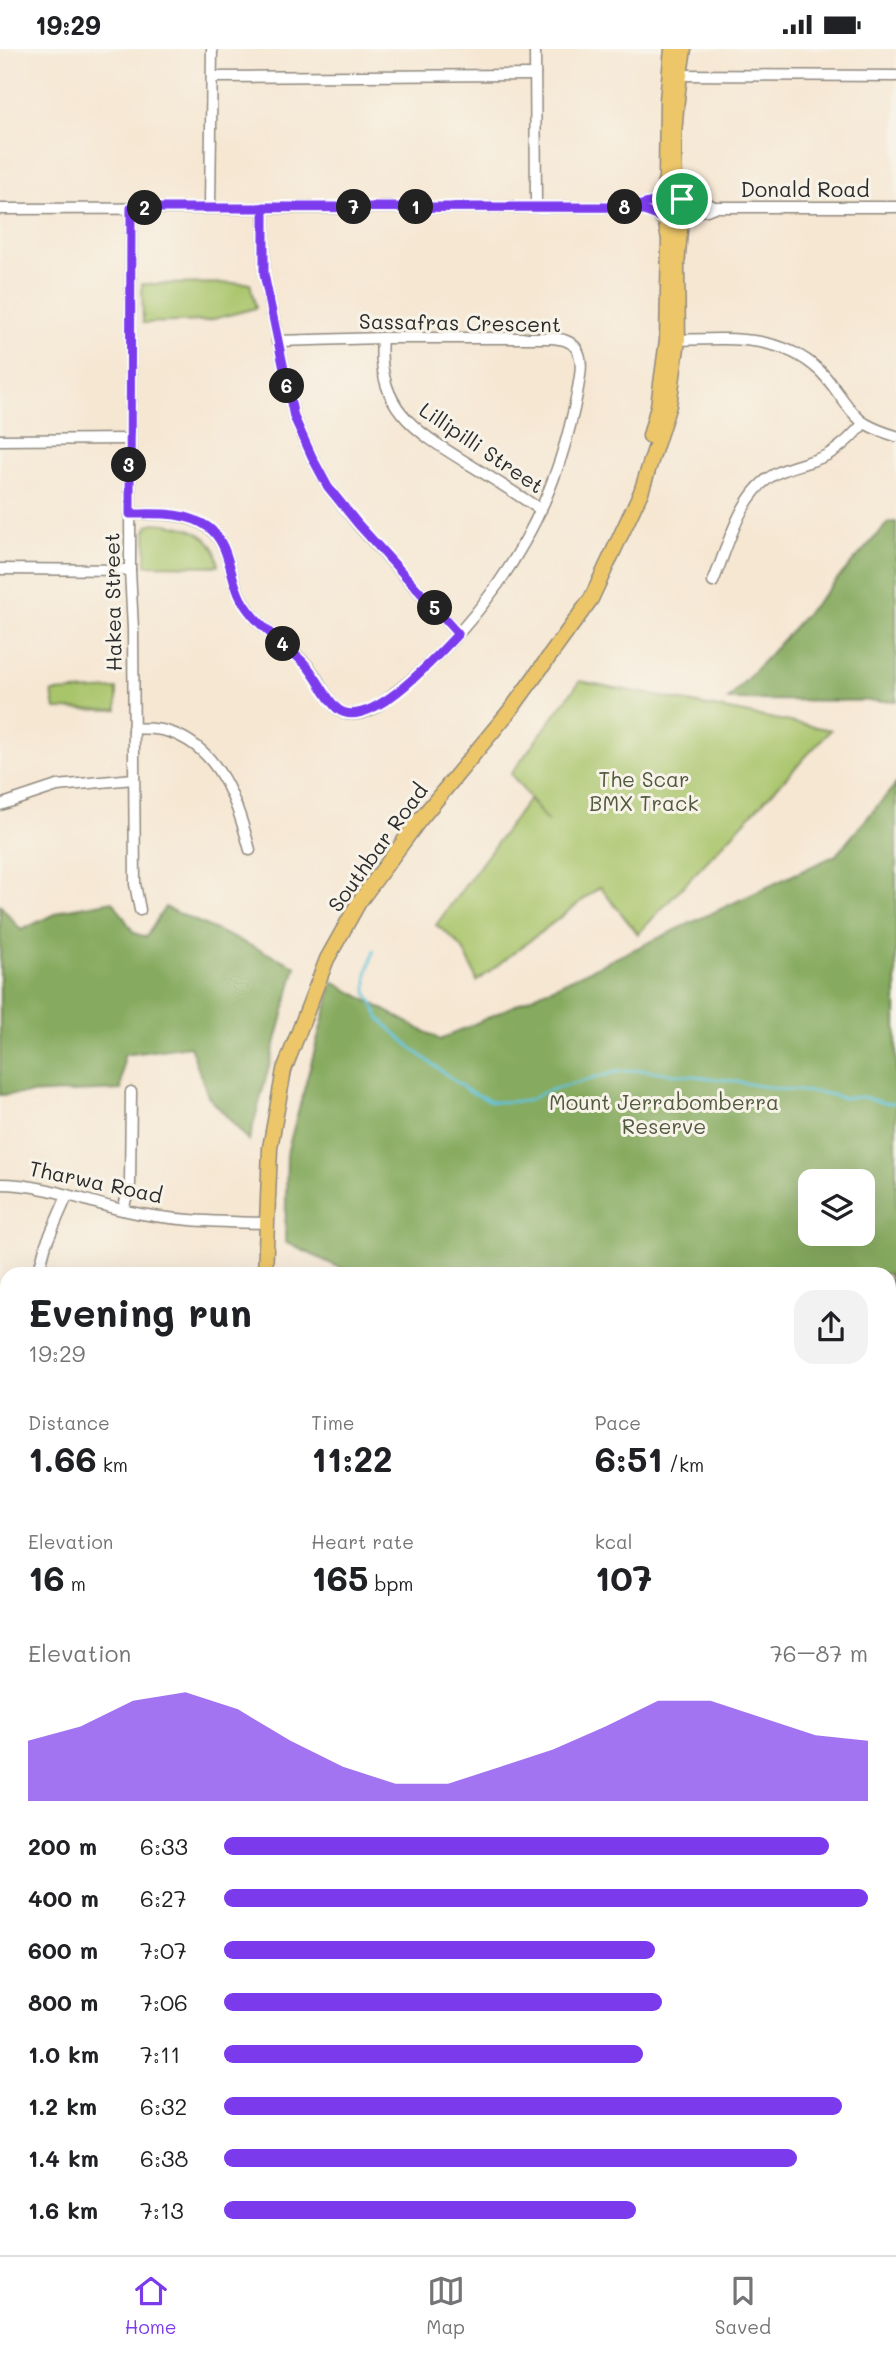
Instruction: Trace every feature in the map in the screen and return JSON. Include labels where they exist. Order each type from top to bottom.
[{"type":"main road","name":"Southbar Road","points":[[265,1267],[270,1147],[284,1070],[327,959],[366,892],[418,822],[512,708],[591,599],[641,492],[648,444],[673,340],[681,206],[675,163],[672,49]]},
{"type":"main road","name":"Southbar Road","points":[[661,198],[666,177],[674,75],[684,49]]},
{"type":"main road","points":[[670,193],[681,206],[673,221],[663,218],[658,208],[661,198],[670,193]]},
{"type":"main road","name":"Southbar Road","points":[[663,218],[669,239],[673,340]]},
{"type":"street","points":[[210,207],[212,49]]},
{"type":"street","points":[[536,49],[536,207]]},
{"type":"street","points":[[212,77],[535,75]]},
{"type":"street","points":[[674,75],[896,76]]},
{"type":"street","points":[[0,209],[633,207],[661,198]]},
{"type":"street","name":"Donald Road","points":[[681,206],[707,210],[714,207],[896,207]]},
{"type":"street","points":[[264,207],[264,274],[277,341],[294,417],[313,459],[328,487],[358,524],[458,634]]},
{"type":"street","points":[[633,207],[663,218]]},
{"type":"street","name":"Hakea Street","points":[[131,208],[130,570],[135,884],[140,910]]},
{"type":"street","name":"Lillipilli Street","points":[[382,338],[380,358],[383,379],[389,395],[404,419],[447,451],[541,510]]},
{"type":"street","name":"Sassafras Crescent","points":[[130,514],[184,517],[206,526],[216,534],[226,554],[238,594],[249,611],[305,663],[317,676],[333,705],[347,714],[361,713],[377,706],[408,683],[458,634],[498,584],[526,541],[559,465],[573,416],[581,367],[579,355],[573,345],[552,338],[277,341]]},
{"type":"street","points":[[673,340],[733,338],[770,343],[800,355],[821,372],[864,423],[896,436]]},
{"type":"street","points":[[713,582],[750,495],[775,473],[825,456],[864,423]]},
{"type":"street","points":[[0,440],[129,439]]},
{"type":"street","points":[[0,569],[130,570]]},
{"type":"street","points":[[133,728],[166,730],[190,742],[216,764],[238,807],[250,850]]},
{"type":"street","points":[[0,805],[57,786],[134,779]]},
{"type":"street","points":[[123,1210],[130,1173],[131,1091]]},
{"type":"street","name":"Tharwa Road","points":[[0,1184],[27,1185],[123,1210],[187,1219],[267,1223]]},
{"type":"street","points":[[40,1267],[46,1244],[67,1196]]},
{"type":"green space","points":[[250,283],[256,308],[206,321],[143,323],[142,284]]},
{"type":"green space","points":[[896,522],[896,701],[728,700],[888,523]]},
{"type":"green space","points":[[148,525],[176,525],[205,537],[212,544],[218,566],[146,565],[146,530]]},
{"type":"green space","name":"The Scar BMX Track","points":[[580,681],[831,730],[638,934],[600,887],[477,981],[463,949],[436,925],[529,799],[548,822],[511,774]]},
{"type":"green space","points":[[117,689],[117,710],[55,709],[52,692]]},
{"type":"green space","name":"Mount Jerrabomberra Reserve","points":[[896,784],[896,1267],[338,1267],[285,1242],[287,1153],[333,982],[440,1040],[836,855]]},
{"type":"green space","points":[[113,901],[134,933],[146,937],[165,907],[296,966],[249,1141],[208,1096],[190,1046],[124,1055],[121,1090],[0,1095],[0,905],[21,930],[64,910]]},
{"type":"waterway","points":[[374,950],[367,974],[367,993],[380,1019],[415,1051],[467,1090],[493,1102],[527,1101],[547,1091],[615,1072],[641,1070],[896,1103]]},
{"type":"route","points":[[682,199],[670,193],[660,200],[633,207],[536,207],[355,207],[210,207],[131,208],[130,514],[184,517],[206,526],[216,534],[226,554],[241,600],[249,611],[317,676],[333,705],[340,711],[347,714],[370,711],[408,683],[458,634],[358,524],[328,487],[313,459],[294,417],[277,341],[264,274],[264,207],[633,207],[671,221],[681,218],[684,213],[685,204],[682,199]]}]
